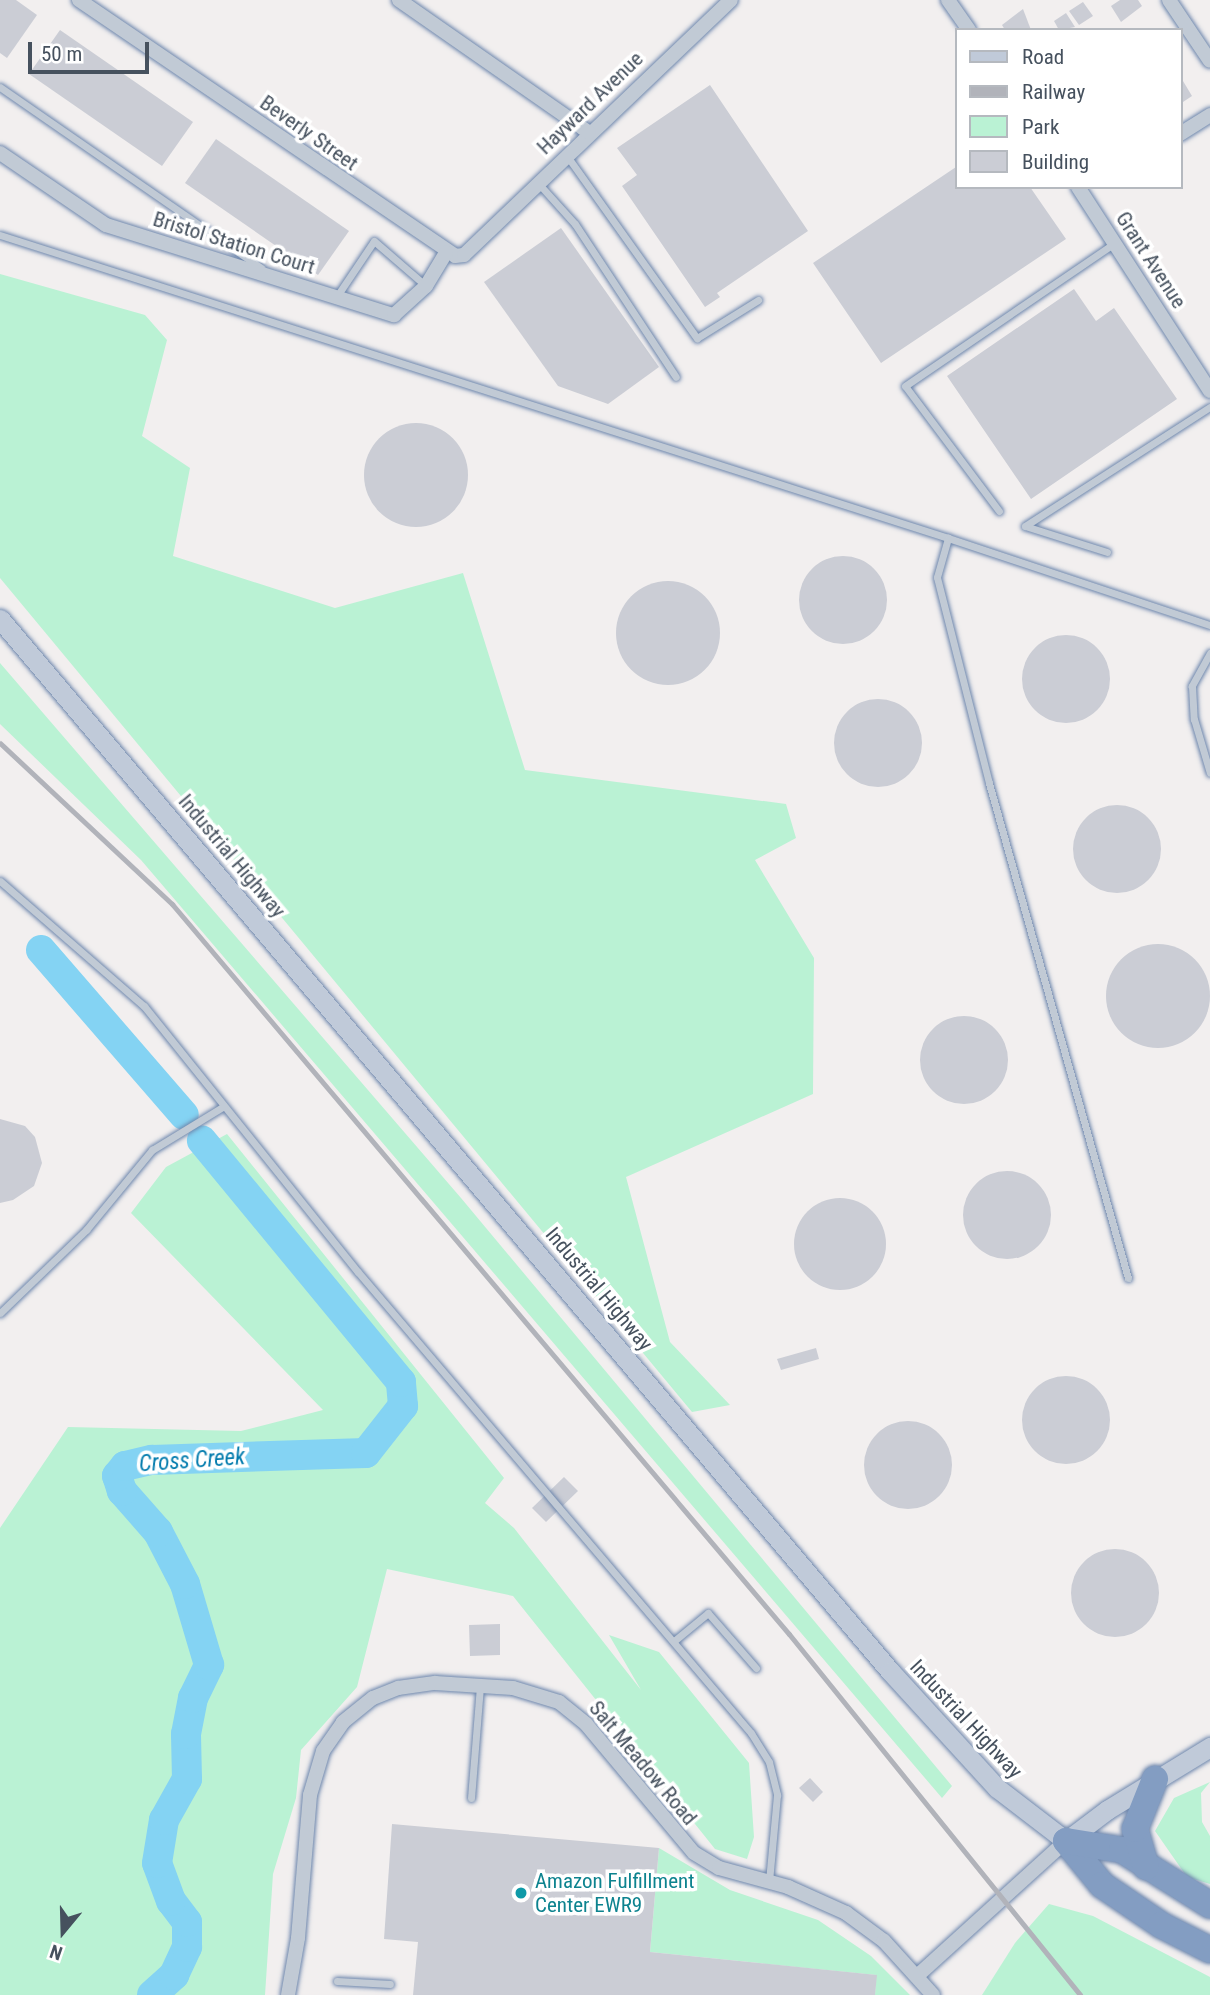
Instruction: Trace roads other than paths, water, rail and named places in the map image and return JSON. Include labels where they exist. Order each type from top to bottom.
[{"type":"highway","points":[[1146,1867],[1135,1829],[1156,1779]]},
{"type":"highway","points":[[1066,1841],[1122,1850],[1210,1905]]},
{"type":"highway","points":[[1066,1841],[1102,1885],[1161,1925],[1210,1950]]},
{"type":"main road","name":"Industrial Highway","points":[[0,619],[915,1699],[997,1788],[1066,1841]]},
{"type":"main road","points":[[1066,1841],[1156,1779],[1210,1747]]},
{"type":"street","name":"Beverly Street","points":[[79,0],[446,253]]},
{"type":"street","points":[[399,0],[589,132]]},
{"type":"street","name":"Hayward Avenue","points":[[446,253],[464,255],[589,132],[731,0]]},
{"type":"street","points":[[948,0],[968,28]]},
{"type":"street","points":[[1169,0],[1210,61]]},
{"type":"street","points":[[1182,133],[1210,115]]},
{"type":"street","name":"Bristol Station Court","points":[[0,153],[106,225],[394,315],[428,283],[446,253]]},
{"type":"street","name":"Grant Avenue","points":[[1081,192],[1210,391]]},
{"type":"street","name":"Salt Meadow Road","points":[[288,1995],[298,1938],[312,1783],[328,1741],[352,1714],[384,1692],[422,1683],[480,1685],[538,1694],[568,1708],[694,1853],[719,1868],[769,1882],[846,1913],[884,1941],[933,1995]]},
{"type":"street","points":[[917,1976],[1066,1841]]},
{"type":"lane","points":[[0,87],[274,277]]},
{"type":"lane","points":[[567,155],[697,338],[758,300]]},
{"type":"lane","points":[[537,183],[575,224],[676,377]]},
{"type":"lane","points":[[0,235],[948,538],[1210,625]]},
{"type":"lane","points":[[337,297],[374,241],[428,283]]},
{"type":"lane","points":[[999,511],[905,386],[1116,243]]},
{"type":"lane","points":[[1107,552],[1025,526],[1210,407]]},
{"type":"lane","points":[[948,538],[937,577],[941,603],[1128,1278]]},
{"type":"lane","points":[[1210,653],[1192,686],[1194,719],[1210,773]]},
{"type":"lane","points":[[0,881],[144,1006],[358,1272],[751,1732],[769,1762],[777,1810],[769,1882]]},
{"type":"lane","points":[[0,1313],[86,1230],[152,1150],[224,1105]]},
{"type":"lane","points":[[674,1641],[708,1613],[756,1668]]},
{"type":"lane","points":[[471,1798],[480,1685]]},
{"type":"lane","points":[[337,1981],[390,1984]]},
{"type":"waterway","name":"Cross Creek","points":[[41,950],[184,1115]]},
{"type":"waterway","name":"Cross Creek","points":[[152,1995],[174,1975],[187,1947],[187,1922],[171,1901],[157,1863],[164,1820],[187,1779],[186,1734],[193,1698],[209,1665],[185,1584],[158,1532],[122,1491],[117,1476],[125,1466],[152,1460],[366,1453],[403,1406],[401,1382],[202,1141]]},
{"type":"railway","points":[[0,743],[172,904],[789,1634],[1080,1995]]},
{"type":"place","name":"Amazon Fulfillment Center EWR9","points":[[521,1893]]}]
